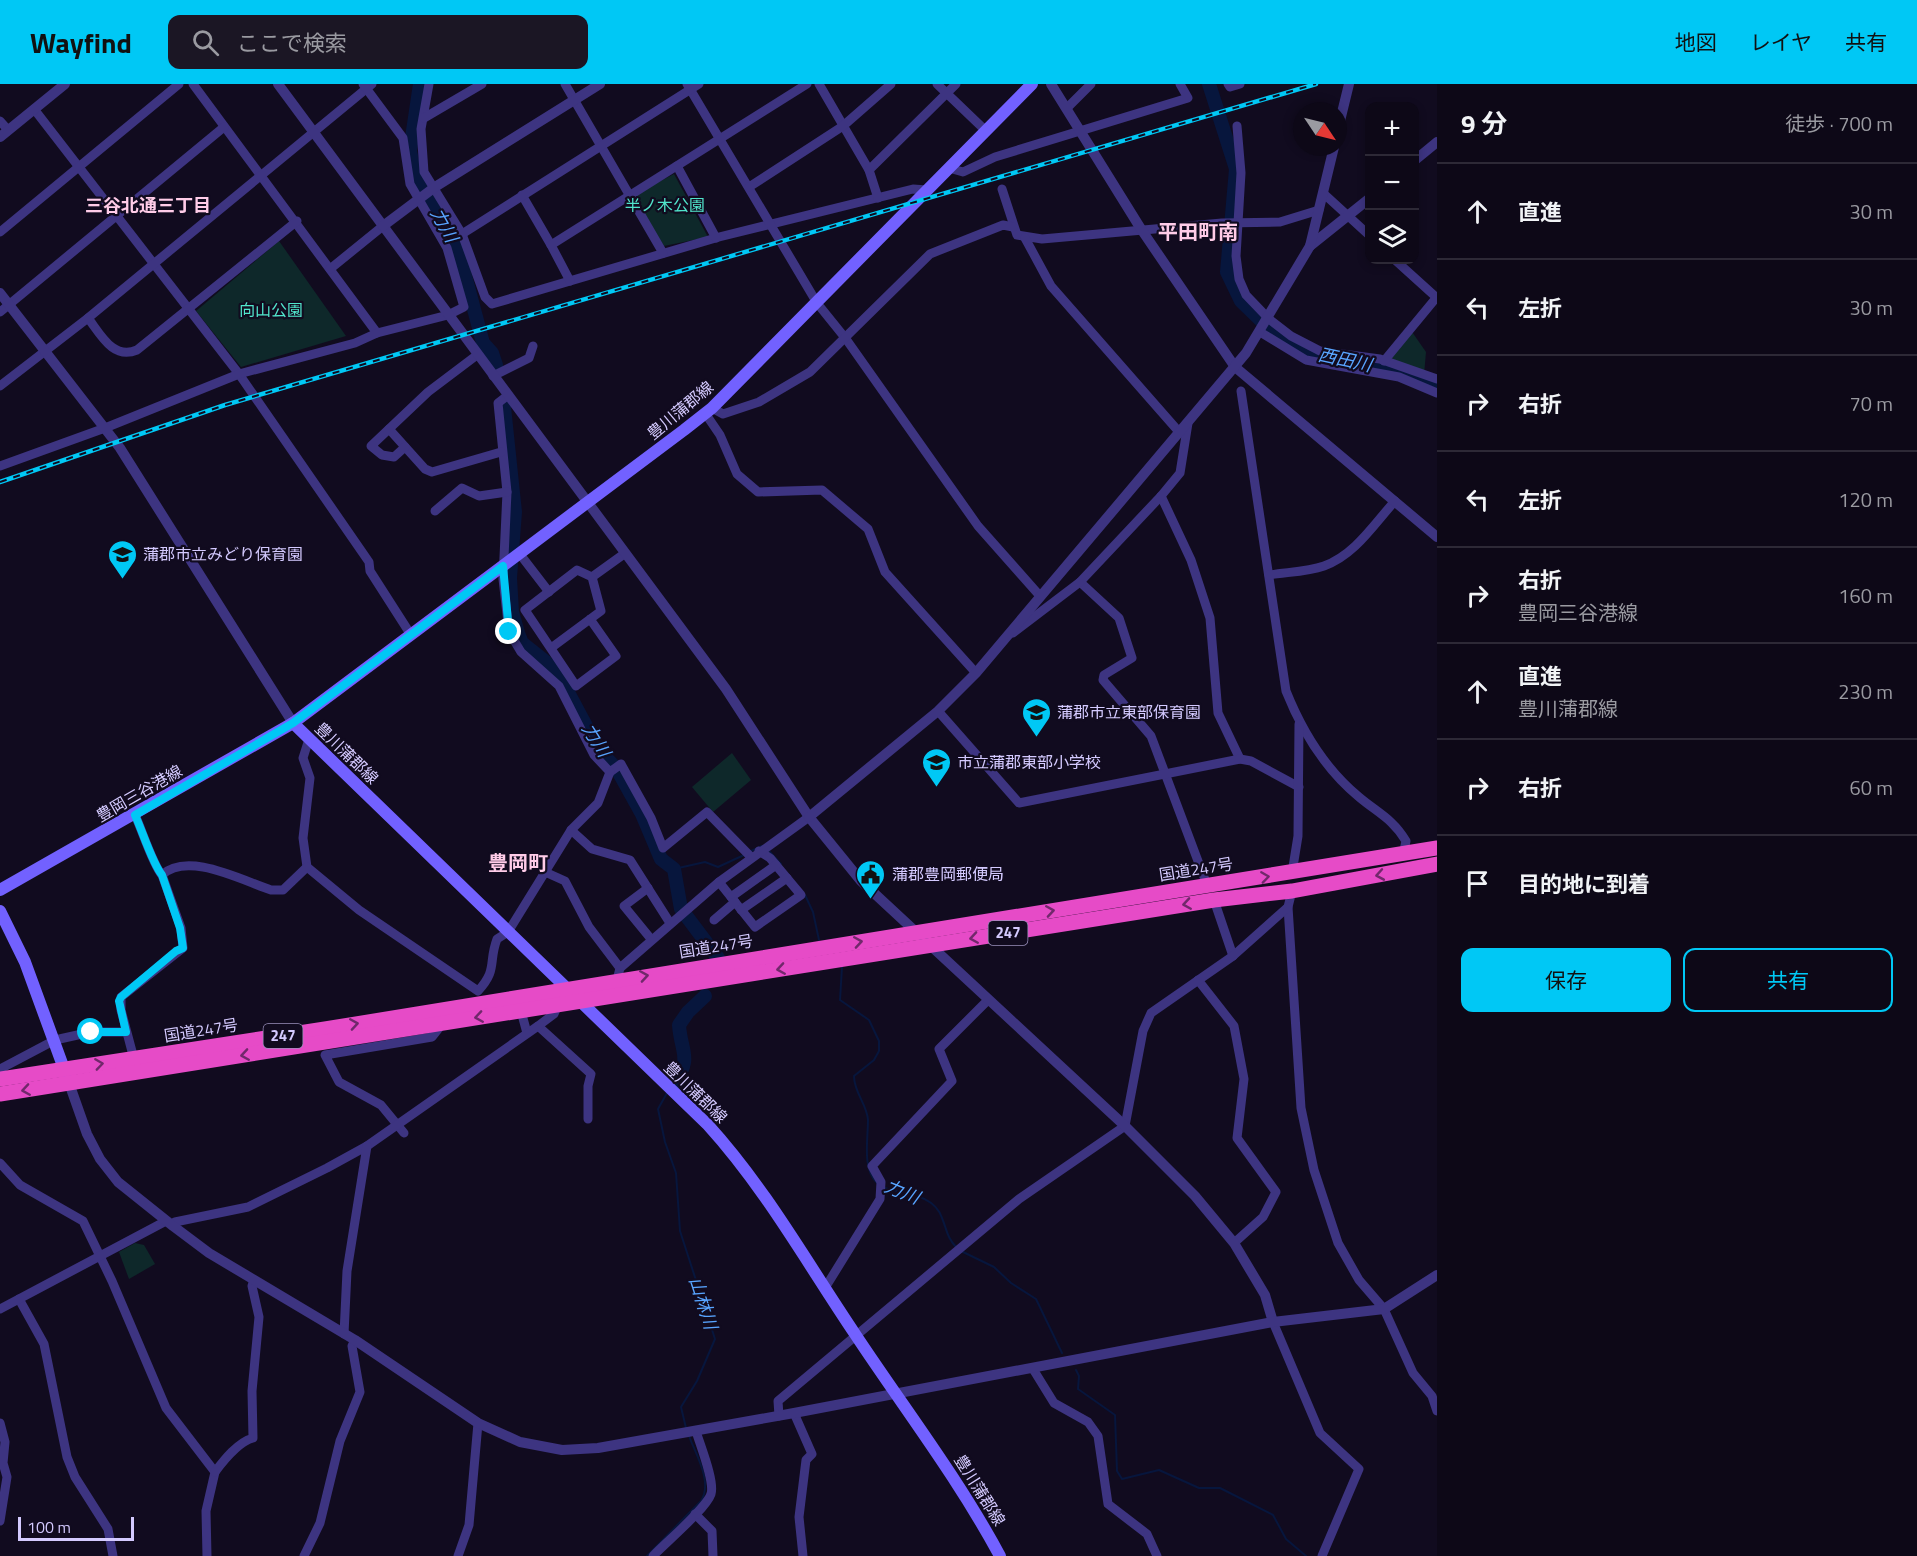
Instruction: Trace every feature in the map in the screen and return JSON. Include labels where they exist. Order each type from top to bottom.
[{"type":"highway","name":"国道247号","points":[[0,1094],[134,1059],[566,990],[618,974],[917,933],[1437,848]]},
{"type":"highway","name":"国道247号","points":[[0,1079],[66,1076],[443,1023],[1214,900],[1292,891],[1437,864]]},
{"type":"main road","name":"豊川蒲郡線","points":[[1000,1556],[951,1473],[742,1163],[708,1125],[566,990],[293,723],[709,411],[1032,84]]},
{"type":"main road","name":"豊岡三谷港線","points":[[0,890],[293,723]]},
{"type":"main road","points":[[0,911],[25,962],[66,1076]]},
{"type":"street","points":[[0,121],[4,134],[65,84]]},
{"type":"street","points":[[0,232],[179,84]]},
{"type":"street","points":[[193,84],[224,128],[297,221],[377,333]]},
{"type":"street","points":[[278,84],[726,689],[810,817],[861,881],[987,1001],[1125,1126],[1195,1196],[1234,1243],[1265,1295],[1273,1322],[1320,1433],[1359,1469],[1322,1556]]},
{"type":"street","points":[[429,84],[420,147],[424,172],[462,234],[485,297],[492,304],[716,238],[914,189],[927,190]]},
{"type":"street","points":[[424,118],[482,84]]},
{"type":"street","points":[[565,84],[663,253]]},
{"type":"street","points":[[330,269],[420,197],[600,84]]},
{"type":"street","points":[[551,245],[807,84]]},
{"type":"street","points":[[819,84],[869,170],[878,198]]},
{"type":"street","points":[[749,187],[843,126],[891,84]]},
{"type":"street","points":[[937,84],[986,130]]},
{"type":"street","points":[[869,170],[956,84]]},
{"type":"street","points":[[1051,84],[1140,229],[1235,368],[1437,537]]},
{"type":"street","points":[[1067,108],[1091,84]]},
{"type":"street","points":[[949,168],[963,172],[995,157],[1188,98],[1180,84]]},
{"type":"street","points":[[1228,84],[1230,87],[1240,84]]},
{"type":"street","points":[[1345,102],[1349,84]]},
{"type":"street","points":[[0,386],[88,318],[314,133],[367,86],[403,138],[406,172],[447,248],[464,307],[448,315],[377,333],[355,343],[239,374],[105,429],[0,466]]},
{"type":"street","points":[[462,234],[692,86],[817,303],[846,339],[978,526],[1040,596]]},
{"type":"street","points":[[34,109],[239,374],[369,562],[370,571],[411,634]]},
{"type":"street","points":[[1237,126],[1241,173],[1236,256],[1239,279],[1246,295],[1269,319],[1291,336],[1320,351],[1384,361],[1437,379]]},
{"type":"street","points":[[4,308],[224,128]]},
{"type":"street","points":[[1419,157],[1437,142]]},
{"type":"street","points":[[545,872],[565,881],[589,927],[618,974],[651,939],[719,882],[748,854],[763,849],[810,817],[938,711],[1011,635],[1040,596],[1235,368],[1269,319],[1310,246],[1332,156]]},
{"type":"street","points":[[677,166],[716,238]]},
{"type":"street","points":[[1002,189],[1013,227],[1017,235],[1025,238],[1042,239],[1222,223],[1280,222],[1319,210]]},
{"type":"street","points":[[1323,193],[1365,231]]},
{"type":"street","points":[[522,195],[570,281]]},
{"type":"street","points":[[1310,246],[1365,202]]},
{"type":"street","points":[[88,318],[113,349],[124,353],[137,350],[297,221]]},
{"type":"street","points":[[709,411],[723,414],[759,402],[810,372],[930,254],[1003,225],[1013,227]]},
{"type":"street","points":[[1025,238],[1051,286],[1180,433]]},
{"type":"street","points":[[1384,361],[1437,298],[1399,264]]},
{"type":"street","points":[[0,293],[4,308],[45,352],[105,429],[293,723]]},
{"type":"street","points":[[1260,332],[1306,360],[1399,377],[1437,393]]},
{"type":"street","points":[[493,376],[529,358],[533,346]]},
{"type":"street","points":[[405,447],[394,457],[382,455],[372,446],[428,392],[477,355]]},
{"type":"street","points":[[1241,391],[1286,691],[1299,724],[1321,757],[1358,797],[1397,825],[1406,841],[1403,855]]},
{"type":"street","points":[[507,396],[498,403],[511,560],[506,616],[515,644],[559,686],[594,755],[613,769]]},
{"type":"street","points":[[709,411],[737,474],[758,492],[822,490],[868,528],[885,572],[976,673]]},
{"type":"street","points":[[1011,635],[1080,582],[1161,496],[1180,473],[1188,423]]},
{"type":"street","points":[[389,429],[425,468],[432,472],[501,452]]},
{"type":"street","points":[[435,511],[462,488],[479,496],[507,492]]},
{"type":"street","points":[[1161,496],[1191,560],[1210,618],[1218,713],[1240,759]]},
{"type":"street","points":[[1269,575],[1322,567],[1339,560],[1353,549],[1395,501]]},
{"type":"street","points":[[592,577],[624,554]]},
{"type":"street","points":[[511,560],[549,592]]},
{"type":"street","points":[[551,648],[590,619],[601,611],[592,577],[577,570],[525,610],[576,686],[616,656],[590,619]]},
{"type":"street","points":[[1080,582],[1119,618],[1132,658],[1104,675],[1103,680],[1151,736],[1207,885]]},
{"type":"street","points":[[938,711],[1019,803],[1240,759],[1251,761],[1299,787]]},
{"type":"street","points":[[1292,873],[1298,836],[1299,724]]},
{"type":"street","points":[[309,739],[303,758],[310,778],[303,838],[307,867],[359,910],[478,991],[488,980],[492,970],[493,948],[496,939],[508,932],[571,830],[598,803],[613,769],[621,764],[646,809],[663,848],[707,812],[748,854]]},
{"type":"street","points":[[134,1059],[119,1001],[176,951],[183,948],[180,928],[162,875],[157,869],[149,844],[135,815]]},
{"type":"street","points":[[571,830],[592,849],[630,861],[670,923]]},
{"type":"street","points":[[719,882],[754,927],[801,895],[763,849]]},
{"type":"street","points":[[162,875],[170,867],[193,864],[271,890],[283,890],[307,867]]},
{"type":"street","points":[[714,920],[736,903],[776,865]]},
{"type":"street","points":[[736,903],[787,878]]},
{"type":"street","points":[[648,888],[624,906],[651,939]]},
{"type":"street","points":[[1292,891],[1288,907],[1301,1108],[1314,1170],[1338,1243],[1359,1280],[1384,1310],[1413,1373],[1432,1396],[1437,1412]]},
{"type":"street","points":[[1214,900],[1233,956]]},
{"type":"street","points":[[779,1416],[778,1401],[958,1249],[1018,1199],[1125,1126],[1143,1031],[1151,1012],[1233,956],[1288,907]]},
{"type":"street","points":[[1198,980],[1234,1026],[1244,1079],[1237,1138],[1276,1192],[1263,1217],[1234,1243]]},
{"type":"street","points":[[825,1288],[880,1199],[881,1187],[872,1166],[952,1081],[939,1049],[987,1001]]},
{"type":"street","points":[[0,1309],[101,1256],[169,1224],[248,1207],[267,1200],[367,1146],[538,1026],[554,1014],[558,1005]]},
{"type":"street","points":[[520,1011],[527,1033]]},
{"type":"street","points":[[404,1133],[381,1106],[339,1082],[325,1055],[432,1037],[443,1023]]},
{"type":"street","points":[[538,1026],[591,1074],[588,1119]]},
{"type":"street","points":[[0,1069],[54,1040],[91,1032],[126,1032]]},
{"type":"street","points":[[66,1076],[87,1134],[100,1159],[118,1182],[169,1224],[209,1253],[355,1340],[478,1423],[520,1442],[562,1449],[598,1448],[779,1416],[1273,1322],[1384,1310],[1437,1275]]},
{"type":"street","points":[[344,1334],[347,1271],[367,1146]]},
{"type":"street","points":[[0,1162],[28,1190],[76,1214],[83,1221],[101,1256],[166,1408],[215,1473]]},
{"type":"street","points":[[207,1556],[206,1511],[215,1473],[226,1457],[246,1440],[253,1438],[252,1391],[259,1317],[252,1286],[255,1280]]},
{"type":"street","points":[[19,1299],[45,1344],[67,1457],[75,1477],[108,1529],[113,1556]]},
{"type":"street","points":[[304,1556],[320,1523],[334,1459],[345,1424],[360,1392],[352,1346],[355,1340]]},
{"type":"street","points":[[1033,1369],[1054,1403],[1088,1422],[1098,1436],[1108,1504],[1147,1534],[1157,1556]]},
{"type":"street","points":[[794,1413],[812,1454],[806,1460],[799,1516],[803,1556]]},
{"type":"street","points":[[0,1422],[5,1442],[3,1463],[7,1478],[0,1521]]},
{"type":"street","points":[[458,1556],[469,1525],[478,1423]]},
{"type":"street","points":[[652,1556],[695,1515],[711,1494],[711,1483],[690,1431]]},
{"type":"street","points":[[695,1515],[712,1531],[713,1556]]},
{"type":"green space","name":"半ノ木公園","points":[[674,174],[708,237],[664,246],[632,196]]},
{"type":"green space","name":"向山公園","points":[[279,241],[346,336],[241,367],[196,311]]},
{"type":"green space","points":[[1410,329],[1426,352],[1424,375],[1384,361]]},
{"type":"green space","points":[[732,753],[751,780],[713,812],[692,787]]},
{"type":"green space","points":[[135,1243],[144,1245],[155,1264],[129,1279],[119,1252]]},
{"type":"waterway","name":"力川","points":[[420,84],[410,151],[416,179],[433,201],[459,253],[483,343],[492,353],[496,365]]},
{"type":"waterway","name":"西田川","points":[[1209,84],[1236,169],[1227,272],[1241,301],[1276,335],[1319,357],[1398,370],[1437,386]]},
{"type":"waterway","name":"力川","points":[[504,407],[515,512],[510,578],[512,612],[518,633],[522,643],[546,662],[562,681],[600,752],[617,769],[642,814],[661,859],[674,869],[681,909],[718,958]]},
{"type":"waterway","name":"力川","points":[[749,852],[762,846]]},
{"type":"waterway","name":"力川","points":[[769,851],[781,864]]},
{"type":"waterway","name":"力川","points":[[674,869],[705,862],[718,867],[744,855]]},
{"type":"waterway","name":"力川","points":[[805,895],[813,912],[819,940]]},
{"type":"waterway","name":"力川","points":[[842,967],[840,1000],[869,1020],[879,1041],[879,1051],[874,1060],[854,1076],[868,1120],[869,1170],[877,1183]]},
{"type":"waterway","name":"山林川","points":[[673,1084],[683,1068],[684,1061],[679,1025],[688,1012],[705,996]]},
{"type":"waterway","name":"山林川","points":[[667,1093],[658,1109],[665,1142],[676,1173],[680,1231],[715,1339],[697,1381],[681,1407],[686,1428]]},
{"type":"waterway","name":"力川","points":[[885,1188],[918,1196],[932,1204],[938,1210],[949,1237],[957,1248]]},
{"type":"waterway","name":"力川","points":[[961,1251],[994,1267],[1011,1283],[1036,1299],[1062,1353]]},
{"type":"waterway","name":"力川","points":[[1076,1370],[1079,1376],[1078,1389],[1115,1415],[1117,1471],[1122,1479],[1159,1470],[1199,1488],[1220,1488],[1273,1515],[1286,1539],[1306,1556]]},
{"type":"waterway","name":"山林川","points":[[647,1556],[701,1501],[704,1494],[702,1468],[689,1436]]},
{"type":"railway","points":[[0,482],[225,405],[1316,84]]},
{"type":"place","name":"蒲郡市立みどり保育園","points":[[122,580]]},
{"type":"place","name":"蒲郡市立東部保育園","points":[[1036,738]]},
{"type":"place","name":"市立蒲郡東部小学校","points":[[936,788]]},
{"type":"place","name":"蒲郡豊岡郵便局","points":[[871,900]]},
{"type":"district","name":"三谷北通三丁目","points":[[148,206]]},
{"type":"district","name":"平田町南","points":[[1198,232]]},
{"type":"district","name":"豊岡町","points":[[518,863]]},
{"type":"route","points":[[91,1032],[106,1034],[126,1032],[119,1001],[121,997],[176,951],[183,948],[180,928],[162,875],[157,869],[149,844],[135,815],[293,723],[503,566],[509,632]]}]
